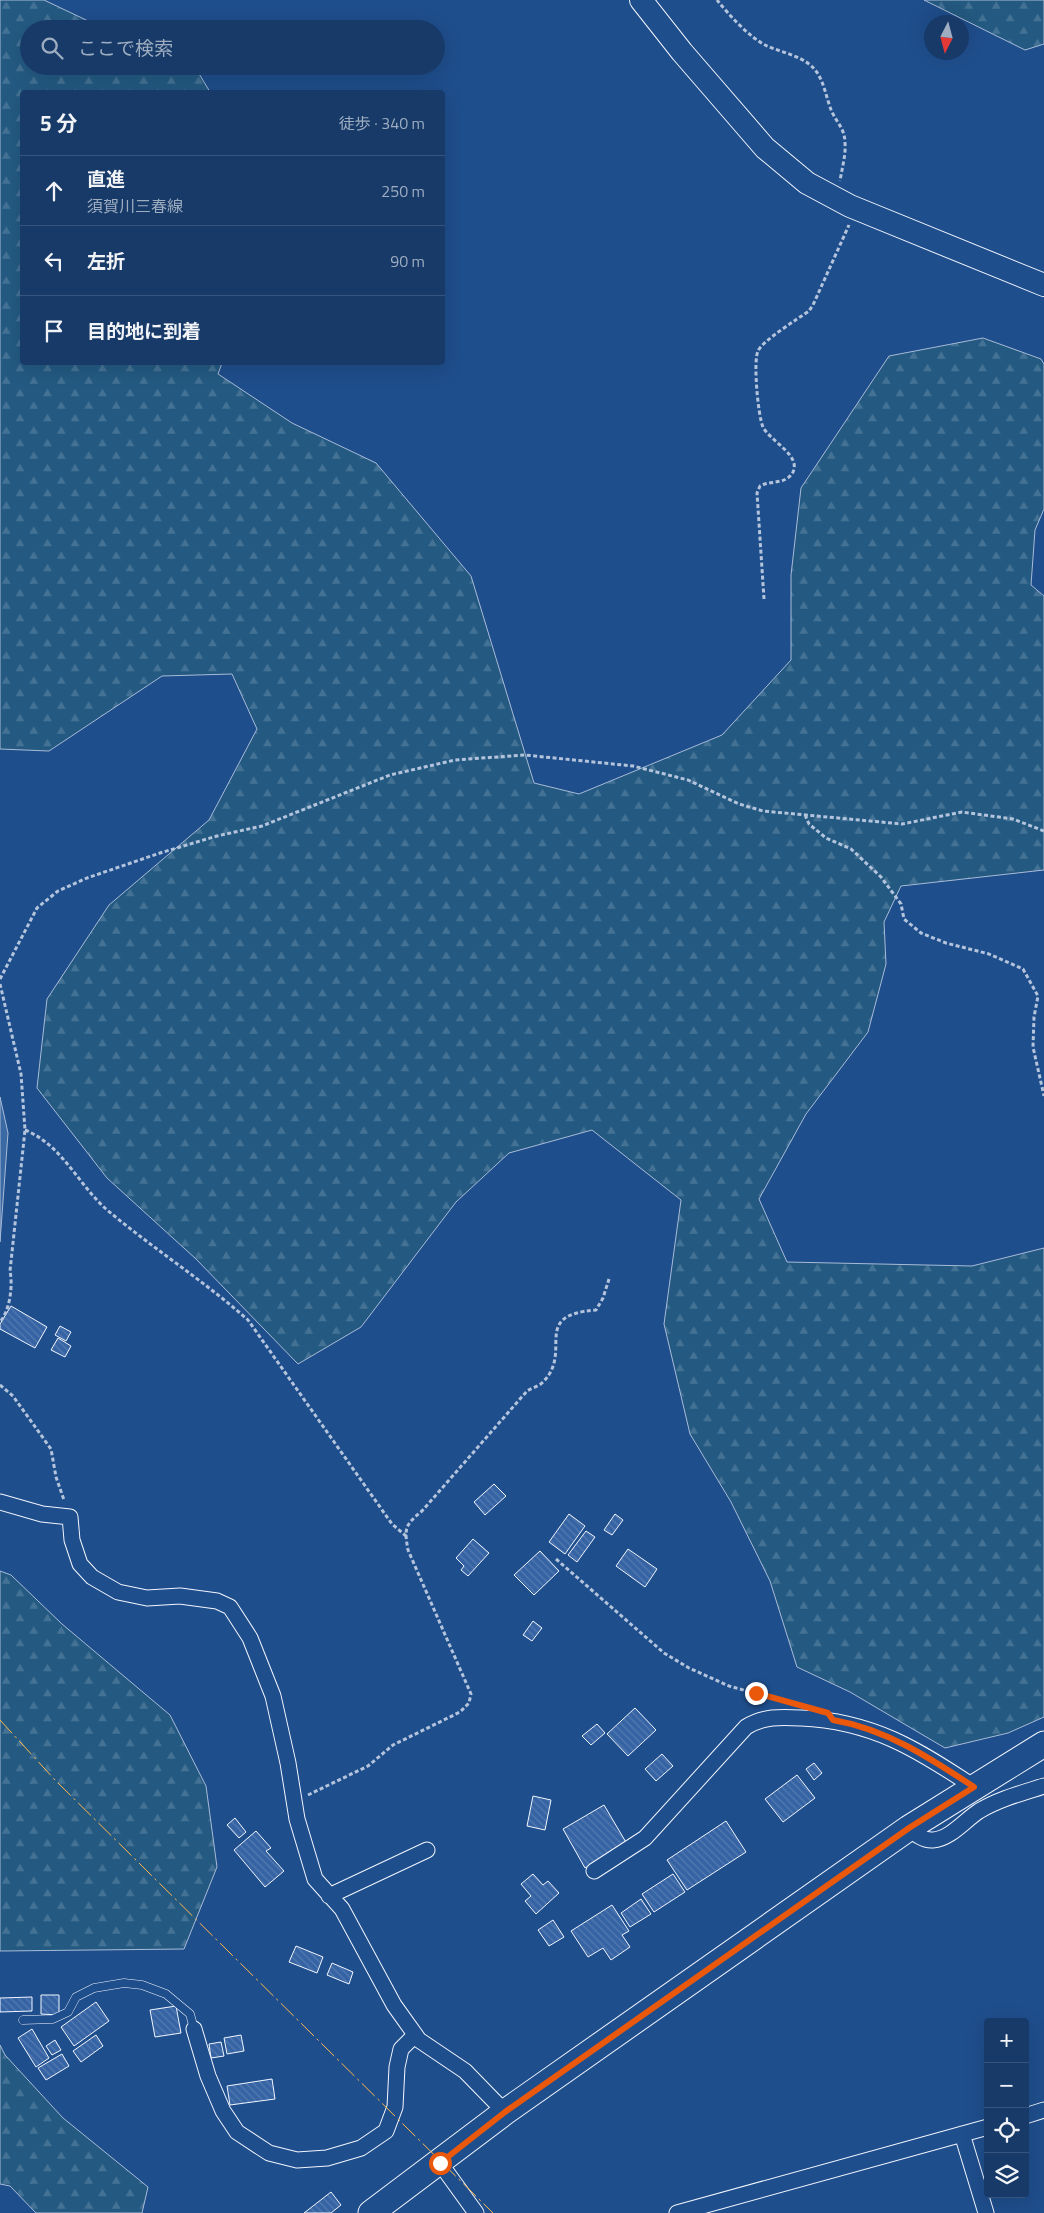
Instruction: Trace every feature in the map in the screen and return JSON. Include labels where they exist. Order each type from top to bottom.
[{"type":"main road","points":[[371,2213],[440,2163],[505,2112],[909,1828],[1044,1744]]},
{"type":"street","points":[[642,0],[682,52],[765,148],[807,183],[857,208],[1044,285]]},
{"type":"street","points":[[0,1502],[42,1514],[70,1518],[72,1540],[80,1564],[92,1577],[118,1592],[147,1598],[180,1596],[217,1601],[230,1607],[250,1638],[273,1696],[288,1763],[297,1819],[315,1879],[342,1909],[394,2005],[419,2040],[465,2071],[505,2112]]},
{"type":"street","points":[[594,1871],[646,1838],[746,1727],[756,1721],[782,1717],[825,1719],[850,1723],[888,1736],[928,1757],[974,1787]]},
{"type":"street","points":[[909,1828],[925,1839],[933,1840],[945,1836],[979,1811],[992,1804],[1044,1786]]},
{"type":"street","points":[[329,1896],[427,1850]]},
{"type":"street","points":[[194,2029],[208,2076],[223,2111],[237,2132],[269,2153],[297,2160],[327,2158],[361,2148],[386,2131],[395,2107],[397,2067],[401,2049],[415,2034]]},
{"type":"street","points":[[1029,2115],[1044,2110]]},
{"type":"street","points":[[677,2213],[984,2128]]},
{"type":"street","points":[[962,2134],[986,2213]]},
{"type":"street","points":[[440,2163],[476,2213]]},
{"type":"lane","points":[[23,2020],[53,2019],[68,2012],[76,1997],[94,1988],[124,1983],[142,1985],[166,1994],[190,2014],[194,2029]]},
{"type":"path","points":[[716,0],[735,21],[766,45],[802,59],[812,66],[818,74],[825,88],[833,113],[844,130],[846,150],[837,198]]},
{"type":"path","points":[[764,600],[757,493],[760,486],[765,483],[779,482],[788,478],[793,473],[795,462],[770,437],[762,422],[756,371],[758,350],[766,341],[809,310],[813,305],[857,208]]},
{"type":"path","points":[[0,979],[37,908],[58,891],[87,878],[160,853],[217,836],[262,826],[390,775],[455,760],[525,755],[633,766],[688,780],[739,804],[763,811],[902,824],[962,812],[1013,819],[1044,830]]},
{"type":"path","points":[[805,814],[809,824],[826,838],[851,849],[881,877],[901,904],[904,919],[921,933],[946,943],[989,954],[1022,969],[1038,996],[1034,1017],[1033,1046],[1044,1096]]},
{"type":"path","points":[[0,984],[21,1074],[25,1130],[10,1271],[12,1282],[4,1317],[0,1322]]},
{"type":"path","points":[[25,1130],[38,1135],[52,1147],[105,1208],[219,1294],[248,1320],[392,1524],[406,1536]]},
{"type":"path","points":[[294,1802],[368,1766],[393,1745],[453,1716],[469,1703],[471,1694],[408,1550],[406,1536],[409,1522],[422,1511],[527,1391],[543,1382],[554,1364],[556,1330],[561,1320],[569,1315],[596,1310],[603,1298],[609,1279]]},
{"type":"path","points":[[0,1385],[13,1396],[51,1449],[56,1477],[70,1518]]},
{"type":"path","points":[[556,1559],[664,1653],[689,1668],[729,1686],[792,1703]]},
{"type":"green space","points":[[0,0],[44,0],[86,20],[20,20],[20,75],[200,75],[209,90],[20,90],[20,365],[221,365],[218,374],[292,423],[376,463],[471,576],[534,783],[579,794],[722,735],[791,660],[791,575],[801,488],[889,356],[983,338],[1041,359],[1044,364],[1044,509],[1035,530],[1031,585],[1044,596],[1044,870],[901,886],[884,922],[886,964],[868,1032],[806,1114],[759,1199],[787,1262],[972,1266],[1044,1248],[1044,1717],[1008,1733],[945,1748],[850,1692],[797,1667],[770,1581],[731,1502],[690,1434],[664,1324],[681,1200],[592,1130],[509,1153],[456,1202],[361,1327],[298,1364],[196,1259],[107,1178],[37,1088],[47,999],[109,905],[209,820],[257,729],[232,674],[162,676],[49,751],[0,749]]},
{"type":"green space","points":[[924,0],[1044,0],[1044,44],[1025,50],[969,22],[969,15],[954,15]]},
{"type":"green space","points":[[0,1571],[11,1575],[62,1624],[170,1715],[206,1786],[217,1867],[184,1949],[0,1951]]},
{"type":"green space","points":[[0,2045],[5,2055],[63,2118],[148,2187],[142,2213],[36,2213],[10,2186],[0,2184]]},
{"type":"shaded area","points":[[0,1097],[8,1133],[0,1242]]},
{"type":"building","points":[[11,1306],[47,1327],[35,1348],[0,1329],[0,1324]]},
{"type":"building","points":[[60,1326],[71,1332],[66,1341],[55,1335]]},
{"type":"building","points":[[58,1338],[71,1346],[65,1357],[51,1350]]},
{"type":"building","points":[[494,1484],[506,1496],[485,1515],[474,1502]]},
{"type":"building","points":[[569,1514],[585,1526],[565,1554],[549,1542]]},
{"type":"building","points":[[615,1514],[623,1520],[612,1535],[604,1530]]},
{"type":"building","points":[[586,1531],[595,1537],[577,1562],[568,1555]]},
{"type":"building","points":[[473,1539],[489,1553],[468,1576],[461,1570],[464,1566],[456,1558]]},
{"type":"building","points":[[628,1549],[657,1569],[645,1587],[616,1566]]},
{"type":"building","points":[[540,1551],[559,1571],[534,1595],[514,1575]]},
{"type":"building","points":[[533,1621],[542,1628],[532,1641],[523,1635]]},
{"type":"building","points":[[635,1708],[656,1730],[628,1756],[607,1734]]},
{"type":"building","points":[[597,1724],[605,1733],[591,1745],[582,1736]]},
{"type":"building","points":[[662,1754],[673,1766],[656,1781],[645,1769]]},
{"type":"building","points":[[814,1763],[822,1773],[814,1780],[806,1769]]},
{"type":"building","points":[[797,1775],[815,1798],[783,1822],[765,1799]]},
{"type":"building","points":[[533,1796],[551,1800],[545,1830],[527,1826]]},
{"type":"building","points":[[604,1805],[627,1844],[585,1868],[563,1829]]},
{"type":"building","points":[[235,1818],[246,1832],[239,1838],[227,1825]]},
{"type":"building","points":[[726,1821],[746,1852],[687,1890],[667,1860]]},
{"type":"building","points":[[256,1831],[271,1848],[266,1851],[284,1871],[265,1887],[234,1850]]},
{"type":"building","points":[[533,1874],[543,1885],[548,1881],[559,1893],[536,1914],[525,1901],[531,1896],[521,1884]]},
{"type":"building","points":[[673,1874],[685,1892],[654,1912],[642,1894]]},
{"type":"building","points":[[641,1899],[651,1914],[630,1927],[621,1913]]},
{"type":"building","points":[[612,1905],[629,1931],[622,1935],[630,1947],[611,1960],[603,1948],[588,1957],[571,1931]]},
{"type":"building","points":[[553,1920],[564,1937],[549,1946],[538,1930]]},
{"type":"building","points":[[296,1946],[323,1957],[317,1973],[289,1962]]},
{"type":"building","points":[[332,1963],[353,1972],[349,1984],[327,1975]]},
{"type":"building","points":[[41,1995],[59,1995],[59,2015],[41,2014]]},
{"type":"building","points":[[32,1997],[32,2011],[0,2012],[0,1998]]},
{"type":"building","points":[[96,2002],[109,2021],[74,2046],[61,2027]]},
{"type":"building","points":[[176,2006],[181,2033],[155,2037],[150,2010]]},
{"type":"building","points":[[32,2029],[49,2058],[36,2067],[18,2038]]},
{"type":"building","points":[[96,2035],[103,2046],[81,2062],[73,2051]]},
{"type":"building","points":[[241,2035],[244,2051],[227,2054],[224,2038]]},
{"type":"building","points":[[55,2040],[61,2050],[52,2055],[46,2046]]},
{"type":"building","points":[[221,2042],[224,2056],[211,2058],[209,2044]]},
{"type":"building","points":[[62,2054],[69,2066],[46,2080],[38,2068]]},
{"type":"building","points":[[272,2079],[275,2099],[230,2105],[227,2086]]},
{"type":"building","points":[[331,2192],[341,2205],[331,2213],[304,2213]]},
{"type":"power","points":[[0,1720],[55,1780],[493,2213]]},
{"type":"route","points":[[440,2163],[505,2112],[909,1828],[974,1787],[928,1757],[888,1736],[850,1723],[833,1720],[828,1713],[756,1693]]}]
